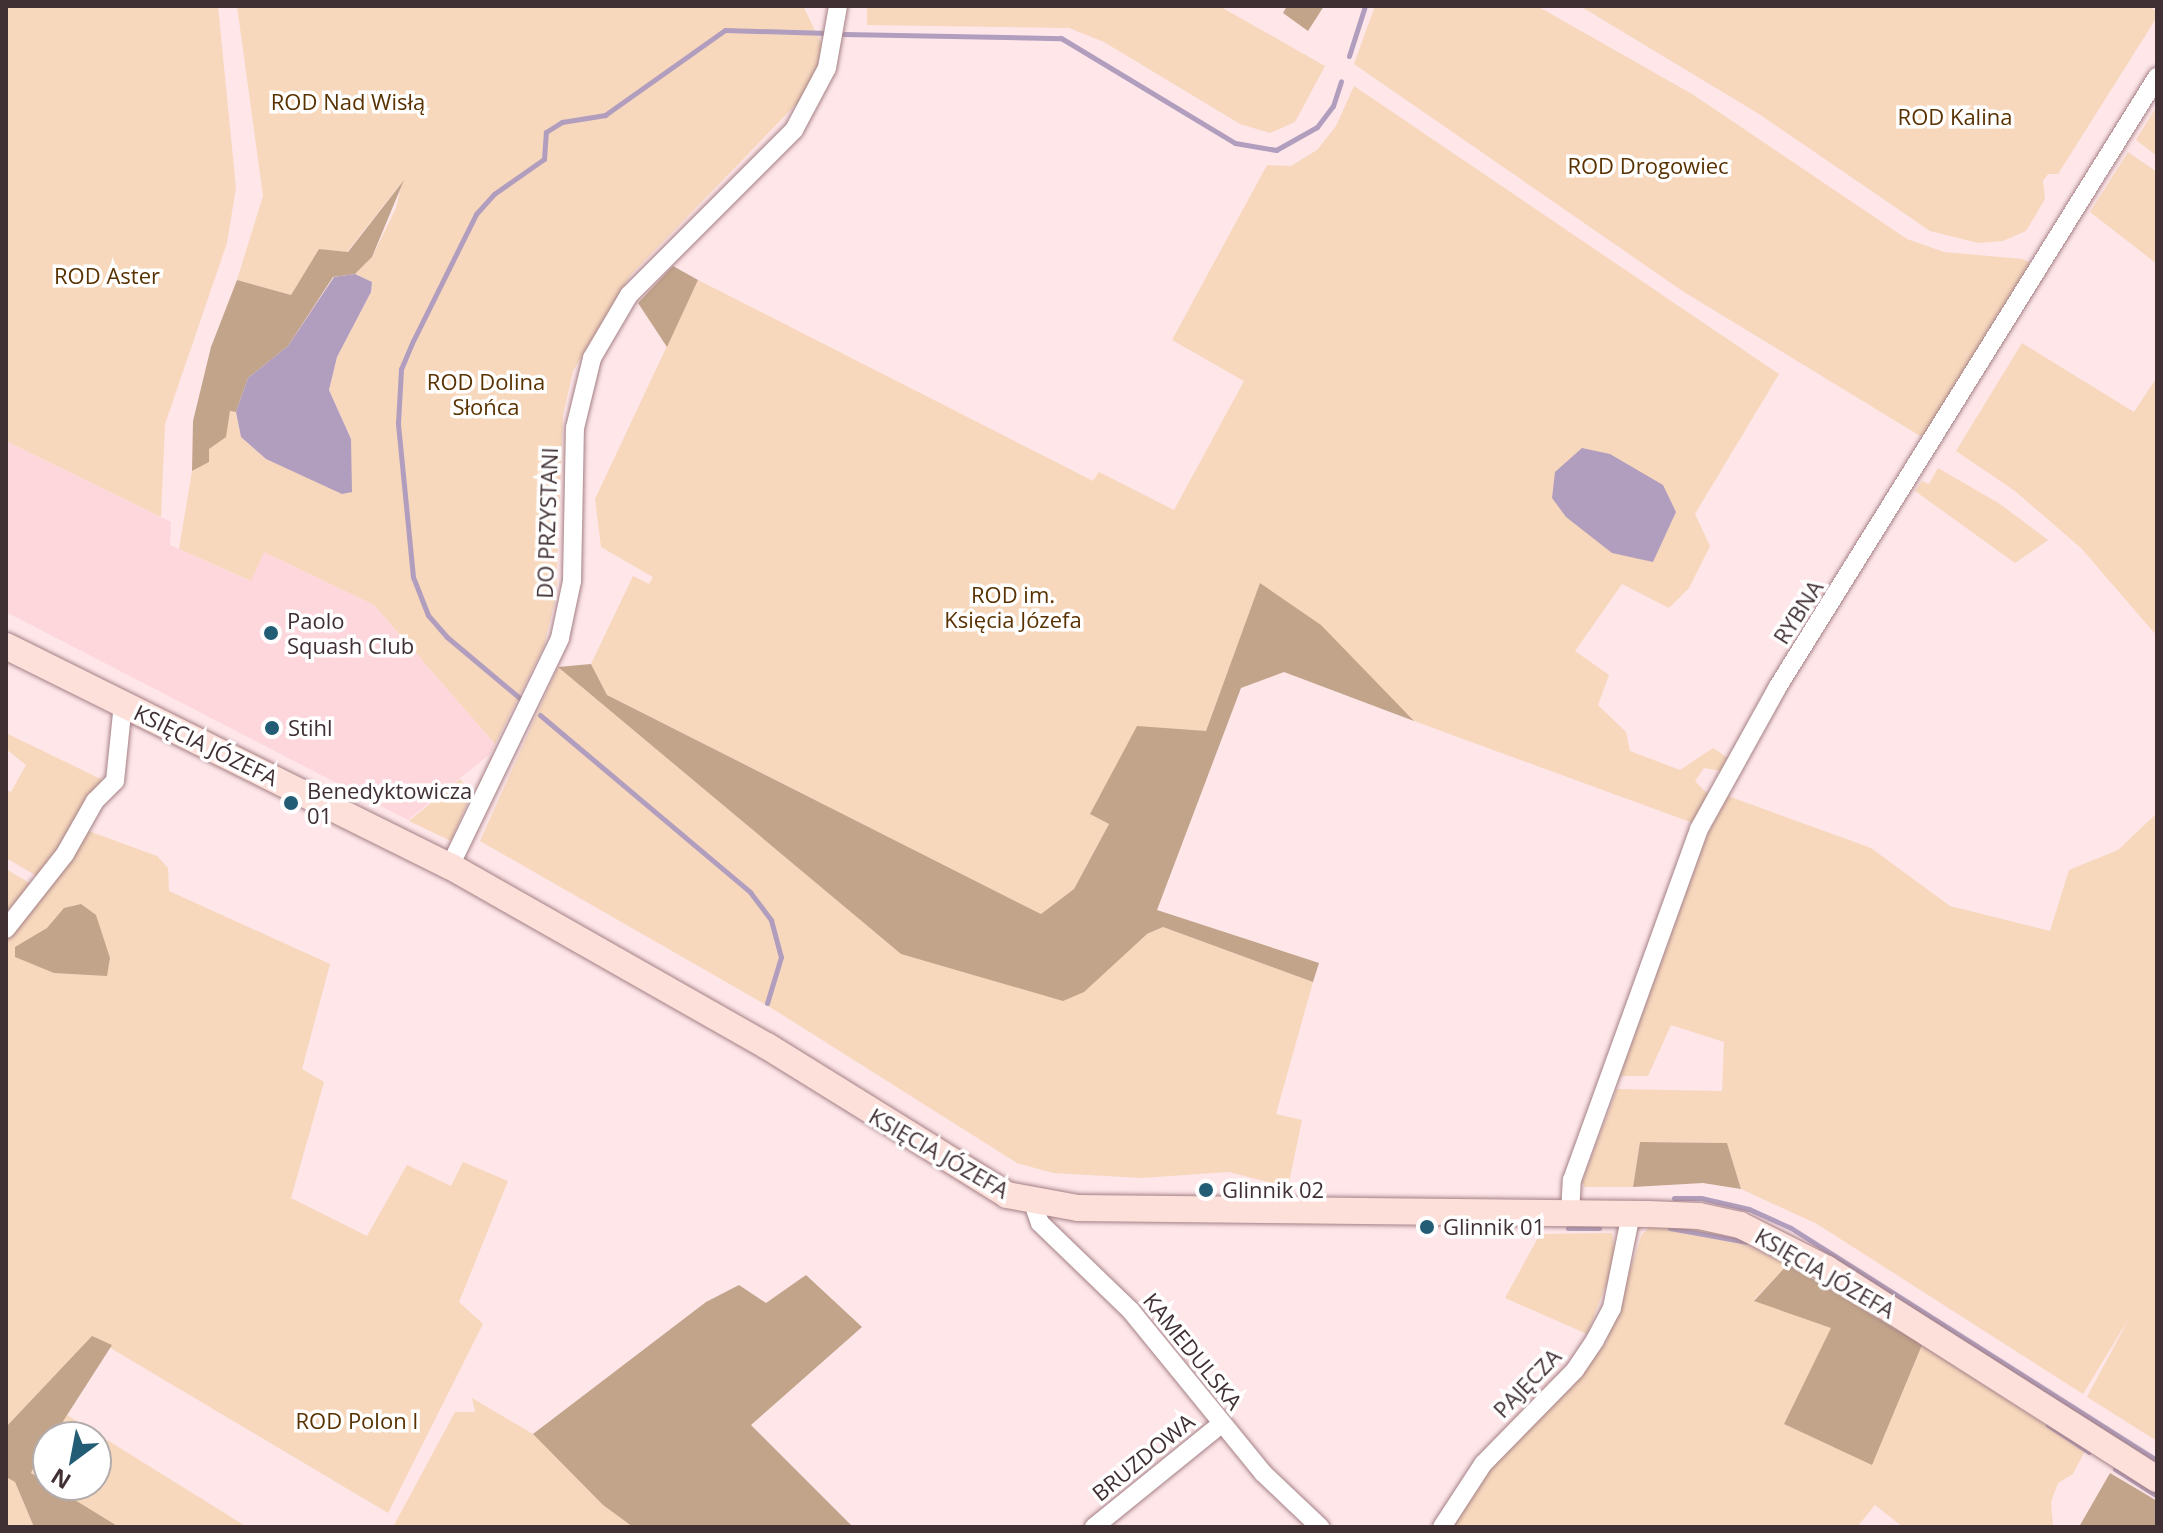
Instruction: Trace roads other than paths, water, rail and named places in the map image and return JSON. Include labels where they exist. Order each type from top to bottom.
[{"type":"main road","name":"KSIĘCIA JÓZEFA","points":[[6,646],[450,866],[767,1046],[984,1184],[1033,1203],[1122,1209],[1699,1216],[1740,1225],[1790,1249],[2157,1479]]},
{"type":"street","name":"DO PRZYSTANI","points":[[450,866],[560,638],[572,581],[575,428],[592,358],[629,295],[794,130],[827,68],[838,6]]},
{"type":"street","name":"RYBNA","points":[[1570,1214],[1570,1188],[1581,1152],[1699,829],[1777,688],[2157,77]]},
{"type":"street","points":[[6,929],[65,854],[95,801],[113,785],[123,704]]},
{"type":"street","name":"KAMEDULSKA","points":[[1033,1203],[1040,1223],[1131,1311],[1221,1424],[1320,1527]]},
{"type":"street","name":"PAJĘCZA","points":[[1442,1527],[1483,1464],[1575,1370],[1595,1340],[1612,1308],[1631,1214]]},
{"type":"street","name":"BRUZDOWA","points":[[1094,1527],[1221,1424]]},
{"type":"waterway","points":[[1349,56],[1365,6]]},
{"type":"waterway","points":[[522,700],[447,637],[428,615],[413,577],[398,423],[401,369],[413,341],[476,214],[494,194],[544,159],[546,132],[562,122],[605,115],[725,30],[828,33]]},
{"type":"waterway","points":[[844,34],[1061,38],[1235,143],[1276,150],[1317,127],[1333,106],[1341,81]]},
{"type":"waterway","points":[[540,715],[750,892],[771,920],[781,957],[767,1003]]},
{"type":"waterway","points":[[1674,1198],[1701,1198],[1749,1209],[1791,1228],[2157,1460]]},
{"type":"waterway","points":[[1568,1228],[1599,1228]]},
{"type":"waterway","points":[[1670,1228],[1746,1242]]},
{"type":"waterway","points":[[2048,1425],[2089,1452]]},
{"type":"waterway","points":[[2115,1469],[2157,1496]]},
{"type":"place","name":"Paolo Squash Club","points":[[271,633]]},
{"type":"place","name":"Stihl","points":[[272,728]]},
{"type":"place","name":"Benedyktowicza 01","points":[[291,803]]},
{"type":"place","name":"Glinnik 02","points":[[1206,1190]]},
{"type":"place","name":"Glinnik 01","points":[[1427,1227]]},
{"type":"park label","name":"ROD Nad Wisłą","points":[[348,102]]},
{"type":"park label","name":"ROD Kalina","points":[[1955,117]]},
{"type":"park label","name":"ROD Drogowiec","points":[[1648,166]]},
{"type":"park label","name":"ROD Aster","points":[[107,276]]},
{"type":"park label","name":"ROD Dolina Słońca","points":[[486,394]]},
{"type":"park label","name":"ROD im. Księcia Józefa","points":[[1013,606]]},
{"type":"park label","name":"ROD Polon I","points":[[357,1421]]}]
